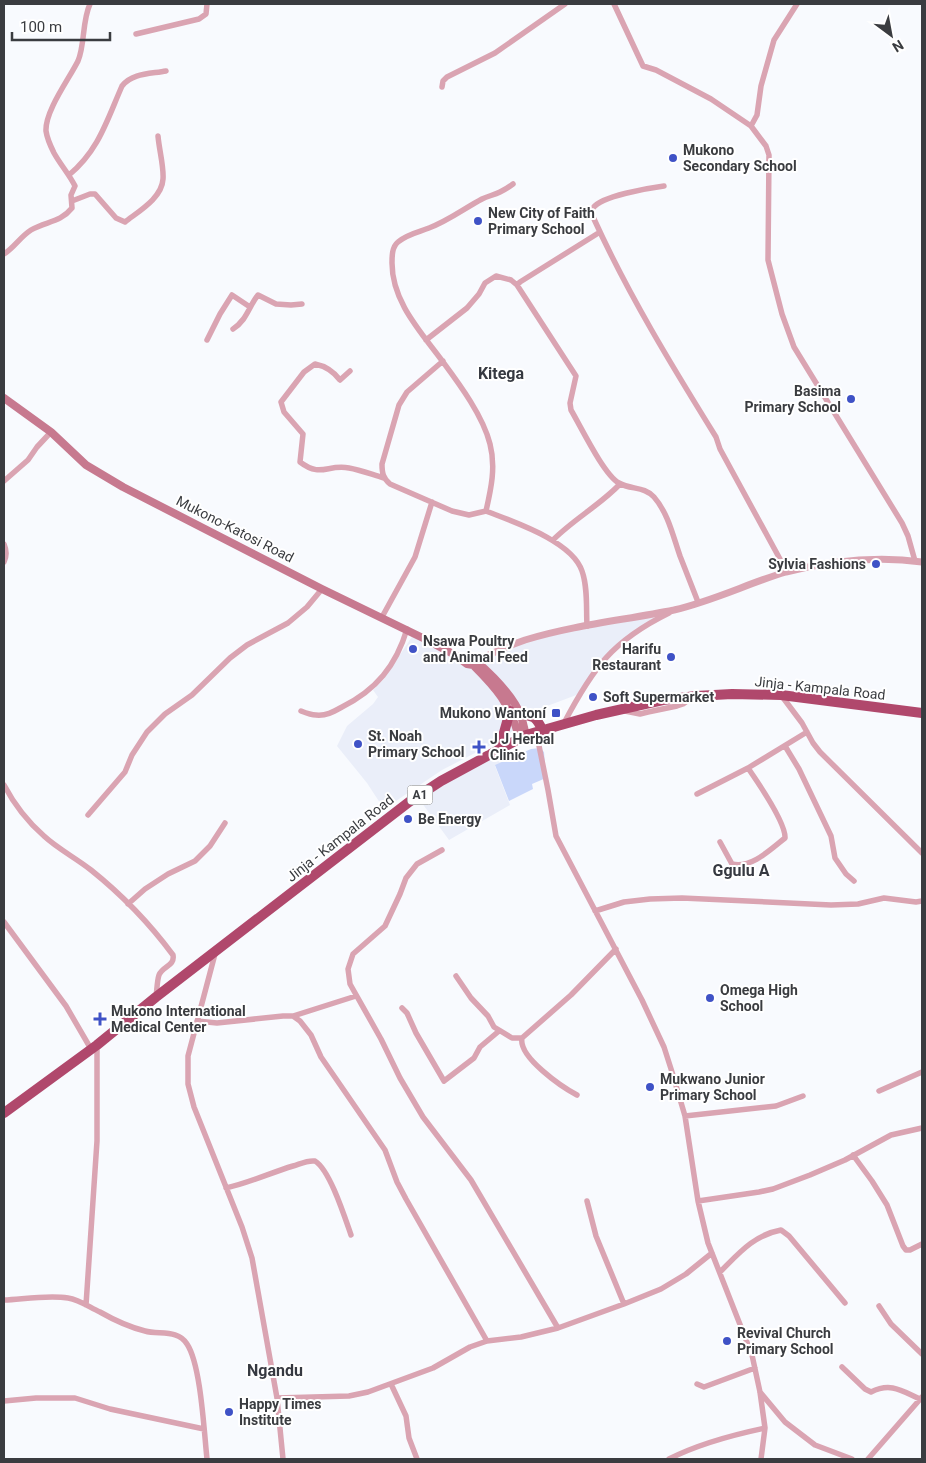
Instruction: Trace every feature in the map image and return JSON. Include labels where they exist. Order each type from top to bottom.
[{"type":"highway","name":"Jinja - Kampala Road","points":[[4,1113],[94,1047],[408,802],[440,781],[500,747],[531,733],[616,710],[663,700],[696,696],[781,695],[922,713]]},
{"type":"highway","points":[[500,747],[510,711]]},
{"type":"highway","points":[[520,714],[537,719],[531,733]]},
{"type":"main road","name":"Mukono-Katosi Road","points":[[4,398],[51,432],[86,465],[117,483],[322,589],[472,663]]},
{"type":"main road","points":[[472,663],[496,689],[510,711],[531,733]]},
{"type":"main road","points":[[472,663],[488,670],[520,714],[531,733]]},
{"type":"street","points":[[4,254],[11,250],[29,231],[57,221],[72,208],[71,195],[75,186],[54,154],[46,132],[47,120],[78,59],[90,4]]},
{"type":"street","points":[[136,34],[199,19],[206,14],[207,4]]},
{"type":"street","points":[[442,87],[443,81],[447,76],[495,53],[565,4]]},
{"type":"street","points":[[564,724],[584,686],[601,662],[635,631],[676,610],[786,572],[833,563],[877,559],[919,562],[902,523],[794,347],[783,319],[768,254],[768,150],[751,126],[711,99],[656,70],[643,66],[614,4]]},
{"type":"street","points":[[751,126],[757,115],[761,86],[774,40],[797,4]]},
{"type":"street","points":[[69,175],[88,157],[98,142],[122,86],[127,80],[137,76],[166,71]]},
{"type":"street","points":[[72,201],[95,194],[116,218],[125,222],[150,201],[162,186],[164,178],[158,136]]},
{"type":"street","points":[[486,511],[493,466],[490,444],[482,422],[404,306],[395,285],[392,266],[393,248],[397,242],[407,236],[436,225],[483,198],[500,192],[513,184]]},
{"type":"street","points":[[664,186],[629,192],[593,206],[591,211],[615,264],[668,360],[716,437],[720,449],[786,572]]},
{"type":"street","points":[[517,285],[542,267],[600,232]]},
{"type":"street","points":[[426,340],[467,308],[479,294],[485,283],[496,276],[511,280],[517,285],[576,376],[570,403],[571,410],[611,476],[620,484],[642,489],[651,494],[657,501],[666,516],[698,602]]},
{"type":"street","points":[[234,329],[240,325],[247,315],[258,294],[276,304],[302,304]]},
{"type":"street","points":[[207,340],[232,295],[250,307]]},
{"type":"street","points":[[384,478],[382,464],[399,405],[408,392],[443,362]]},
{"type":"street","points":[[350,371],[340,380],[323,365],[315,364],[304,372],[281,402],[284,412],[304,434],[300,462],[309,469],[319,471],[335,466],[350,468],[384,478],[390,484],[452,511],[469,515],[486,511],[553,540],[578,562],[582,571],[587,626]]},
{"type":"street","points":[[4,481],[28,460],[51,432]]},
{"type":"street","points":[[553,540],[608,496],[620,484]]},
{"type":"street","points":[[382,617],[416,557],[432,502]]},
{"type":"street","points":[[4,544],[6,550],[4,562]]},
{"type":"street","points":[[88,815],[125,772],[132,755],[147,732],[165,714],[192,695],[230,658],[288,622],[307,607],[322,589]]},
{"type":"street","points":[[472,663],[502,648],[526,640],[587,626],[676,610]]},
{"type":"street","points":[[301,711],[316,715],[328,714],[364,694],[377,684],[393,662],[403,643],[407,630]]},
{"type":"street","points":[[781,695],[802,723],[820,752],[922,853]]},
{"type":"street","points":[[697,794],[748,768],[807,732]]},
{"type":"street","points":[[531,733],[556,836],[664,1047],[685,1116],[698,1201],[708,1243],[752,1355],[765,1428],[761,1459]]},
{"type":"street","points":[[785,746],[799,769],[831,836],[835,858],[854,881]]},
{"type":"street","points":[[720,842],[732,864],[737,865],[754,861],[785,838],[785,833],[777,815],[748,768]]},
{"type":"street","points":[[4,785],[28,820],[45,837],[90,869],[128,904],[164,942],[173,955],[174,960],[160,974],[156,997]]},
{"type":"street","points":[[128,904],[146,888],[168,874],[195,861],[210,846],[225,823]]},
{"type":"street","points":[[442,850],[417,864],[406,878],[385,926],[354,954],[348,969],[350,984],[423,1117],[476,1187],[558,1328]]},
{"type":"street","points":[[595,911],[624,902],[650,899],[682,898],[831,905],[858,904],[884,898],[916,902],[922,900]]},
{"type":"street","points":[[4,922],[94,1047],[97,1141],[86,1305]]},
{"type":"street","points":[[577,1095],[558,1085],[541,1070],[525,1051],[521,1044],[522,1038],[571,996],[616,950]]},
{"type":"street","points":[[216,952],[188,1056],[188,1084],[194,1107],[242,1227],[252,1258],[277,1398],[283,1459]]},
{"type":"street","points":[[456,976],[494,1027],[512,1038],[522,1038]]},
{"type":"street","points":[[198,1021],[217,1023],[293,1016],[356,996]]},
{"type":"street","points":[[402,1008],[407,1013],[416,1033],[444,1081],[474,1058],[480,1047],[499,1031]]},
{"type":"street","points":[[293,1016],[300,1021],[311,1035],[321,1057],[385,1150],[397,1182],[406,1199],[487,1341]]},
{"type":"street","points":[[879,1091],[922,1072]]},
{"type":"street","points":[[685,1116],[776,1106],[803,1096]]},
{"type":"street","points":[[698,1201],[772,1189],[854,1156],[891,1136],[922,1128]]},
{"type":"street","points":[[854,1156],[886,1205],[906,1250],[922,1244]]},
{"type":"street","points":[[226,1188],[310,1160],[315,1161],[324,1170],[352,1235]]},
{"type":"street","points":[[587,1201],[596,1236],[624,1304]]},
{"type":"street","points":[[720,1272],[749,1244],[762,1235],[781,1230],[790,1236],[845,1302]]},
{"type":"street","points":[[277,1398],[349,1396],[368,1392],[434,1368],[470,1347],[487,1341],[521,1337],[558,1328],[624,1304],[661,1289],[686,1274],[712,1253]]},
{"type":"street","points":[[4,1300],[67,1298],[86,1305],[130,1327],[181,1337],[187,1344],[192,1356],[198,1380],[207,1459]]},
{"type":"street","points":[[879,1306],[892,1324],[922,1354]]},
{"type":"street","points":[[842,1367],[871,1392],[879,1388],[896,1387],[921,1398],[868,1459]]},
{"type":"street","points":[[697,1384],[704,1387],[755,1368]]},
{"type":"street","points":[[391,1384],[406,1416],[409,1438],[417,1459]]},
{"type":"street","points":[[760,1392],[785,1422],[815,1444],[852,1459]]},
{"type":"street","points":[[4,1401],[36,1398],[75,1398],[110,1409],[204,1429]]},
{"type":"street","points":[[669,1459],[697,1446],[715,1442],[725,1437],[765,1428]]},
{"type":"shaded area","points":[[665,613],[623,640],[579,694],[526,714],[516,699],[477,661],[530,639]]},
{"type":"shaded area","points":[[415,632],[469,665],[494,688],[517,719],[515,729],[504,738],[442,770],[384,809],[367,783],[337,746],[347,726],[373,704],[378,697],[373,690],[384,679]]},
{"type":"shaded area","points":[[540,748],[544,752],[546,778],[532,784],[533,789],[509,801],[495,765],[531,749]]},
{"type":"shaded area","points":[[494,755],[502,762],[495,766],[510,805],[449,840],[419,799]]},
{"type":"place","name":"Mukono Secondary School","points":[[673,158]]},
{"type":"place","name":"New City of Faith Primary School","points":[[478,221]]},
{"type":"place","name":"Basima Primary School","points":[[851,399]]},
{"type":"place","name":"Sylvia Fashions","points":[[876,564]]},
{"type":"place","name":"Nsawa Poultry and Animal Feed","points":[[413,649]]},
{"type":"place","name":"Harifu Restaurant","points":[[671,657]]},
{"type":"place","name":"Soft Supermarket","points":[[593,697]]},
{"type":"place","name":"Mukono Wantoní","points":[[556,713]]},
{"type":"place","name":"St. Noah Primary School","points":[[358,744]]},
{"type":"place","name":"J J Herbal Clinic","points":[[479,747]]},
{"type":"place","name":"Be Energy","points":[[408,819]]},
{"type":"place","name":"Omega High School","points":[[710,998]]},
{"type":"place","name":"Mukono International Medical Center","points":[[100,1019]]},
{"type":"place","name":"Mukwano Junior Primary School","points":[[650,1087]]},
{"type":"place","name":"Revival Church Primary School","points":[[727,1341]]},
{"type":"place","name":"Happy Times Institute","points":[[229,1412]]},
{"type":"district","name":"Kitega","points":[[501,373]]},
{"type":"district","name":"Ggulu A","points":[[741,870]]},
{"type":"district","name":"Ngandu","points":[[275,1370]]}]
